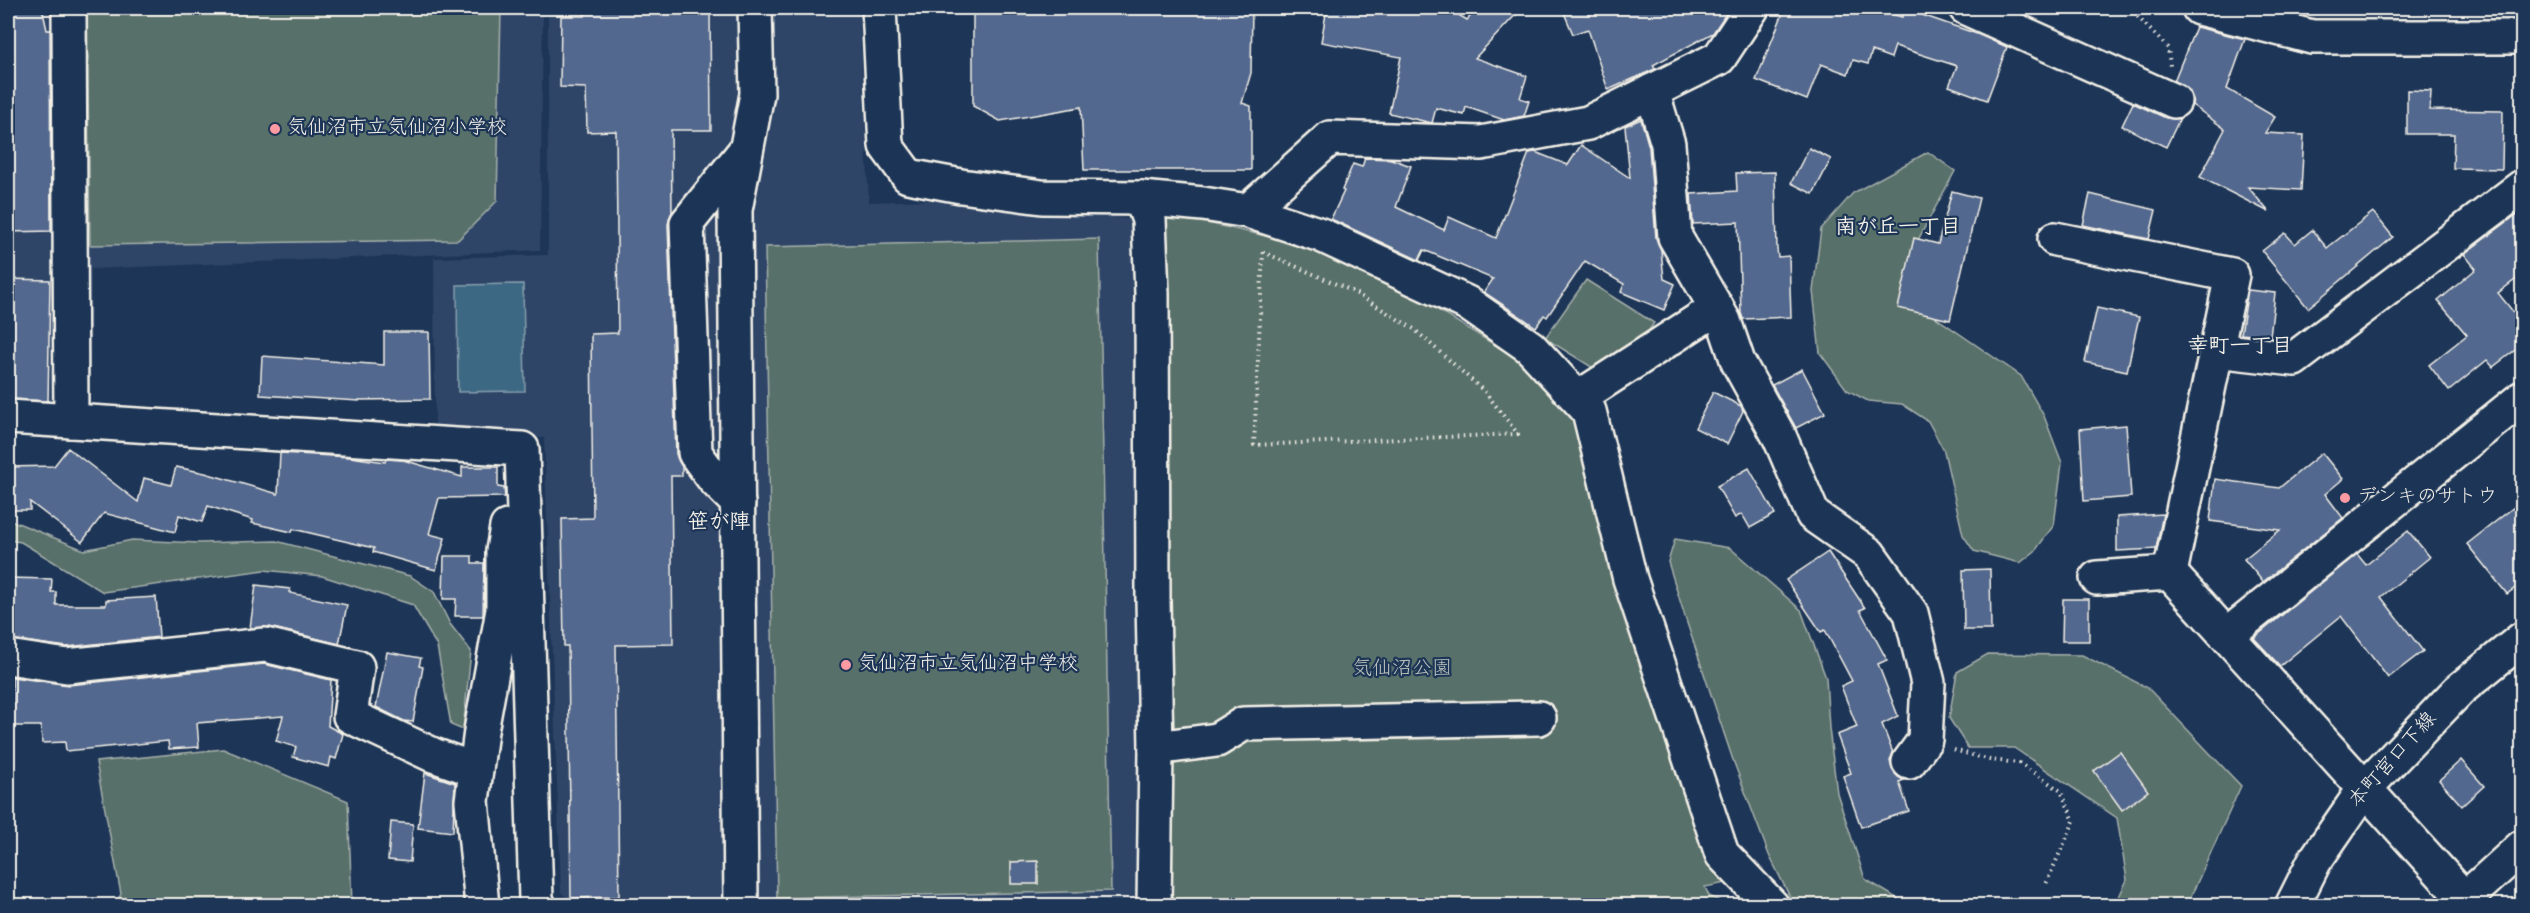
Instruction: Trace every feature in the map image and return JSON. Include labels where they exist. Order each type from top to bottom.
[{"type":"street","points":[[69,8],[71,421]]},
{"type":"street","points":[[741,906],[735,210],[757,94],[755,8]]},
{"type":"street","points":[[879,8],[886,146],[908,176],[1042,197],[1141,198],[1248,211],[1321,235],[1467,303],[1530,347],[1589,411],[1630,579],[1722,854],[1772,906]]},
{"type":"street","points":[[1248,211],[1330,138],[1481,143],[1588,123],[1719,58],[1752,8]]},
{"type":"street","points":[[1966,8],[2167,98]]},
{"type":"street","points":[[2199,8],[2278,18],[2312,38],[2523,37]]},
{"type":"street","points":[[1652,91],[1668,144],[1675,237],[1724,321],[1738,362],[1780,438],[1813,516],[1869,554],[1911,613],[1928,683],[1925,740],[1909,762]]},
{"type":"street","points":[[738,503],[714,479],[695,453],[687,223],[747,148]]},
{"type":"street","points":[[2216,350],[2294,360],[2523,187]]},
{"type":"street","points":[[1141,198],[1149,220],[1152,293],[1156,748],[1154,906]]},
{"type":"street","points":[[2055,239],[2232,275],[2170,573]]},
{"type":"street","points":[[1578,398],[1717,308]]},
{"type":"street","points":[[691,337],[736,337]]},
{"type":"street","points":[[2227,635],[2523,398]]},
{"type":"street","points":[[8,417],[522,449],[536,899],[539,906]]},
{"type":"street","points":[[482,906],[472,801],[481,731],[503,609],[503,551],[511,506],[524,477]]},
{"type":"street","points":[[2097,578],[2170,573]]},
{"type":"street","points":[[2170,573],[2468,902],[2523,847]]},
{"type":"street","name":"本町宮口下線","points":[[2292,906],[2314,862],[2365,788],[2459,690],[2523,639]]},
{"type":"street","points":[[8,657],[67,666],[265,645],[357,666],[350,716],[433,755],[476,770]]},
{"type":"street","points":[[1156,748],[1217,740],[1244,724],[1539,718]]},
{"type":"path","points":[[2129,8],[2168,48],[2170,73],[2167,98]]},
{"type":"path","points":[[1263,252],[1352,291],[1414,329],[1485,392],[1518,434],[1254,445],[1263,252]]},
{"type":"path","points":[[1925,732],[1957,752],[2019,764],[2061,791],[2074,821],[2046,884]]},
{"type":"shaded area","name":"気仙沼市立気仙沼小学校","points":[[8,8],[543,8],[540,250],[91,269],[90,413],[8,410]]},
{"type":"shaded area","name":"気仙沼市立気仙沼中学校","points":[[548,8],[859,8],[869,202],[933,200],[1021,205],[1135,220],[1141,905],[572,905],[561,892],[544,438],[435,435],[434,258],[548,255]]},
{"type":"shaded area","points":[[523,284],[525,391],[458,392],[457,285]]},
{"type":"green space","name":"気仙沼市立気仙沼小学校","points":[[87,8],[501,8],[497,201],[458,240],[90,245]]},
{"type":"green space","points":[[1928,152],[1955,171],[1919,238],[1909,280],[1925,310],[2021,376],[2044,416],[2062,463],[2054,525],[2035,551],[2020,563],[1974,551],[1963,535],[1944,451],[1928,421],[1902,404],[1868,401],[1847,390],[1820,353],[1813,291],[1821,229],[1853,193]]},
{"type":"green space","name":"気仙沼公園","points":[[1158,212],[1301,244],[1402,288],[1526,364],[1580,419],[1678,760],[1726,883],[1705,887],[1709,896],[1728,905],[1604,906],[1599,902],[1574,905],[1170,905]]},
{"type":"green space","points":[[1099,239],[1111,891],[777,898],[765,247]]},
{"type":"green space","points":[[1586,280],[1654,323],[1635,351],[1607,366],[1593,368],[1545,338]]},
{"type":"green space","points":[[8,519],[84,550],[132,540],[199,543],[276,541],[410,576],[434,592],[450,624],[471,651],[463,730],[451,725],[437,646],[413,605],[322,576],[264,570],[103,592],[21,542],[8,540]]},
{"type":"green space","points":[[1675,539],[1730,548],[1801,610],[1826,678],[1837,793],[1865,879],[1908,905],[1794,905],[1769,855],[1733,760],[1687,623],[1668,562]]},
{"type":"green space","points":[[1988,654],[2082,655],[2148,688],[2241,786],[2187,905],[2115,905],[2127,880],[2117,818],[2014,748],[1968,748],[1949,718],[1957,672]]},
{"type":"green space","points":[[223,749],[348,801],[352,905],[115,905],[121,894],[96,762]]},
{"type":"building","points":[[8,8],[42,8],[47,30],[50,30],[51,231],[8,232]]},
{"type":"building","points":[[585,8],[710,8],[711,130],[671,130],[672,212],[668,224],[676,454],[682,467],[682,476],[671,476],[673,644],[616,645],[619,897],[571,898],[568,646],[564,646],[562,519],[593,518],[591,334],[618,333],[616,131],[587,132],[586,88],[560,87],[561,16],[585,16]]},
{"type":"building","points":[[973,8],[1252,8],[1251,73],[1242,103],[1251,106],[1251,170],[1084,170],[1081,107],[1000,121],[973,106]]},
{"type":"building","points":[[1327,8],[1447,8],[1467,20],[1478,8],[1522,8],[1475,58],[1527,76],[1520,98],[1529,101],[1524,116],[1504,120],[1466,107],[1464,115],[1436,108],[1432,123],[1389,113],[1401,57],[1321,42]]},
{"type":"building","points":[[1562,8],[1730,8],[1713,33],[1653,65],[1655,69],[1608,90],[1588,29],[1573,34]]},
{"type":"building","points":[[1785,8],[1871,8],[1902,17],[1905,9],[2007,47],[1987,100],[1949,86],[1957,66],[1895,46],[1891,58],[1872,51],[1868,64],[1853,60],[1848,74],[1821,64],[1807,100],[1756,80]]},
{"type":"building","points":[[2196,27],[2245,39],[2227,89],[2275,117],[2265,133],[2304,135],[2301,190],[2248,187],[2269,212],[2200,177],[2225,129],[2192,105],[2193,99],[2189,90],[2174,81]]},
{"type":"building","points":[[2407,90],[2431,91],[2430,110],[2503,111],[2502,169],[2453,168],[2454,134],[2407,134]]},
{"type":"building","points":[[2133,103],[2166,118],[2180,118],[2166,147],[2122,126]]},
{"type":"building","points":[[1641,119],[1649,147],[1656,238],[1661,250],[1664,279],[1675,284],[1664,310],[1621,292],[1624,284],[1585,261],[1547,317],[1544,315],[1536,327],[1484,292],[1493,279],[1424,250],[1419,260],[1331,219],[1353,164],[1362,167],[1365,158],[1391,159],[1411,166],[1396,207],[1444,230],[1449,217],[1496,238],[1529,153],[1535,152],[1568,165],[1581,145],[1630,178],[1625,126]]},
{"type":"building","points":[[1809,148],[1831,159],[1813,194],[1791,183]]},
{"type":"building","points":[[1775,172],[1777,249],[1778,257],[1789,256],[1791,317],[1743,319],[1738,222],[1693,224],[1691,194],[1737,191],[1736,173]]},
{"type":"building","points":[[1952,191],[1979,198],[1950,320],[1898,308],[1914,238],[1938,244]]},
{"type":"building","points":[[2090,194],[2156,210],[2149,239],[2083,225]]},
{"type":"building","points":[[2523,210],[2523,274],[2498,293],[2523,324],[2523,344],[2493,367],[2487,360],[2449,391],[2429,365],[2467,335],[2438,301],[2476,269],[2464,254]]},
{"type":"building","points":[[2373,212],[2393,237],[2308,308],[2262,251],[2285,233],[2295,244],[2312,230],[2327,248]]},
{"type":"building","points":[[8,279],[50,280],[48,401],[8,399]]},
{"type":"building","points":[[2248,290],[2275,293],[2270,337],[2241,334]]},
{"type":"building","points":[[2097,308],[2139,317],[2127,371],[2085,362]]},
{"type":"building","points":[[384,332],[429,332],[430,399],[359,401],[260,395],[262,356],[384,365]]},
{"type":"building","points":[[1802,369],[1825,413],[1796,428],[1772,385]]},
{"type":"building","points":[[1713,392],[1741,406],[1743,411],[1727,444],[1695,428]]},
{"type":"building","points":[[2126,425],[2131,497],[2084,501],[2080,429]]},
{"type":"building","points":[[68,448],[138,502],[144,478],[171,485],[176,467],[278,494],[280,453],[350,457],[385,462],[386,459],[403,460],[462,477],[462,467],[498,467],[498,487],[504,488],[505,497],[439,498],[429,534],[445,538],[436,570],[373,552],[374,548],[293,529],[292,532],[252,523],[253,520],[208,506],[202,522],[179,515],[175,532],[104,513],[82,542],[30,502],[30,510],[8,510],[8,467],[54,466]]},
{"type":"building","points":[[2322,453],[2343,479],[2325,494],[2343,518],[2263,582],[2244,559],[2280,530],[2210,521],[2215,479],[2279,488]]},
{"type":"building","points":[[1749,468],[1775,514],[1750,528],[1742,514],[1735,518],[1717,486]]},
{"type":"building","points":[[2523,500],[2523,582],[2507,594],[2467,544]]},
{"type":"building","points":[[2163,514],[2156,549],[2117,551],[2117,517]]},
{"type":"building","points":[[2408,531],[2430,557],[2381,597],[2423,651],[2388,678],[2341,616],[2280,666],[2254,638],[2357,554],[2366,565]]},
{"type":"building","points":[[1828,552],[1865,608],[1860,610],[1887,660],[1878,664],[1898,716],[1882,724],[1893,753],[1890,761],[1892,769],[1898,777],[1904,780],[1899,782],[1909,811],[1861,827],[1843,776],[1851,773],[1837,735],[1857,727],[1841,686],[1852,681],[1825,630],[1821,632],[1786,580]]},
{"type":"building","points":[[444,556],[472,556],[472,563],[484,563],[483,616],[455,616],[456,599],[443,599]]},
{"type":"building","points":[[1990,569],[1991,630],[1964,630],[1963,570]]},
{"type":"building","points":[[8,578],[52,579],[51,592],[56,592],[56,605],[106,605],[106,600],[156,597],[159,637],[67,647],[8,639]]},
{"type":"building","points":[[256,585],[290,589],[290,593],[347,605],[339,644],[269,627],[250,628]]},
{"type":"building","points":[[2063,599],[2089,599],[2089,641],[2062,641]]},
{"type":"building","points":[[387,652],[421,658],[419,666],[423,667],[413,722],[404,721],[376,707]]},
{"type":"building","points":[[264,664],[331,680],[328,726],[343,734],[336,759],[331,757],[329,767],[293,757],[296,747],[276,741],[283,716],[197,723],[199,747],[169,749],[168,741],[66,751],[65,742],[42,743],[41,726],[13,726],[12,677],[69,685]]},
{"type":"building","points":[[2120,752],[2148,791],[2122,810],[2094,771]]},
{"type":"building","points":[[2461,760],[2484,786],[2462,806],[2439,780]]},
{"type":"building","points":[[425,773],[455,783],[453,832],[418,828]]},
{"type":"building","points":[[391,822],[413,824],[410,862],[388,860]]},
{"type":"building","points":[[1038,861],[1038,884],[1011,884],[1011,862]]},
{"type":"place","name":"気仙沼市立気仙沼小学校","points":[[275,129]]},
{"type":"place","name":"デンキのサトウ","points":[[2345,498]]},
{"type":"place","name":"気仙沼市立気仙沼中学校","points":[[846,665]]},
{"type":"district","name":"南が丘一丁目","points":[[1898,229]]},
{"type":"district","name":"幸町一丁目","points":[[2240,348]]},
{"type":"district","name":"笹が陣","points":[[719,524]]}]
